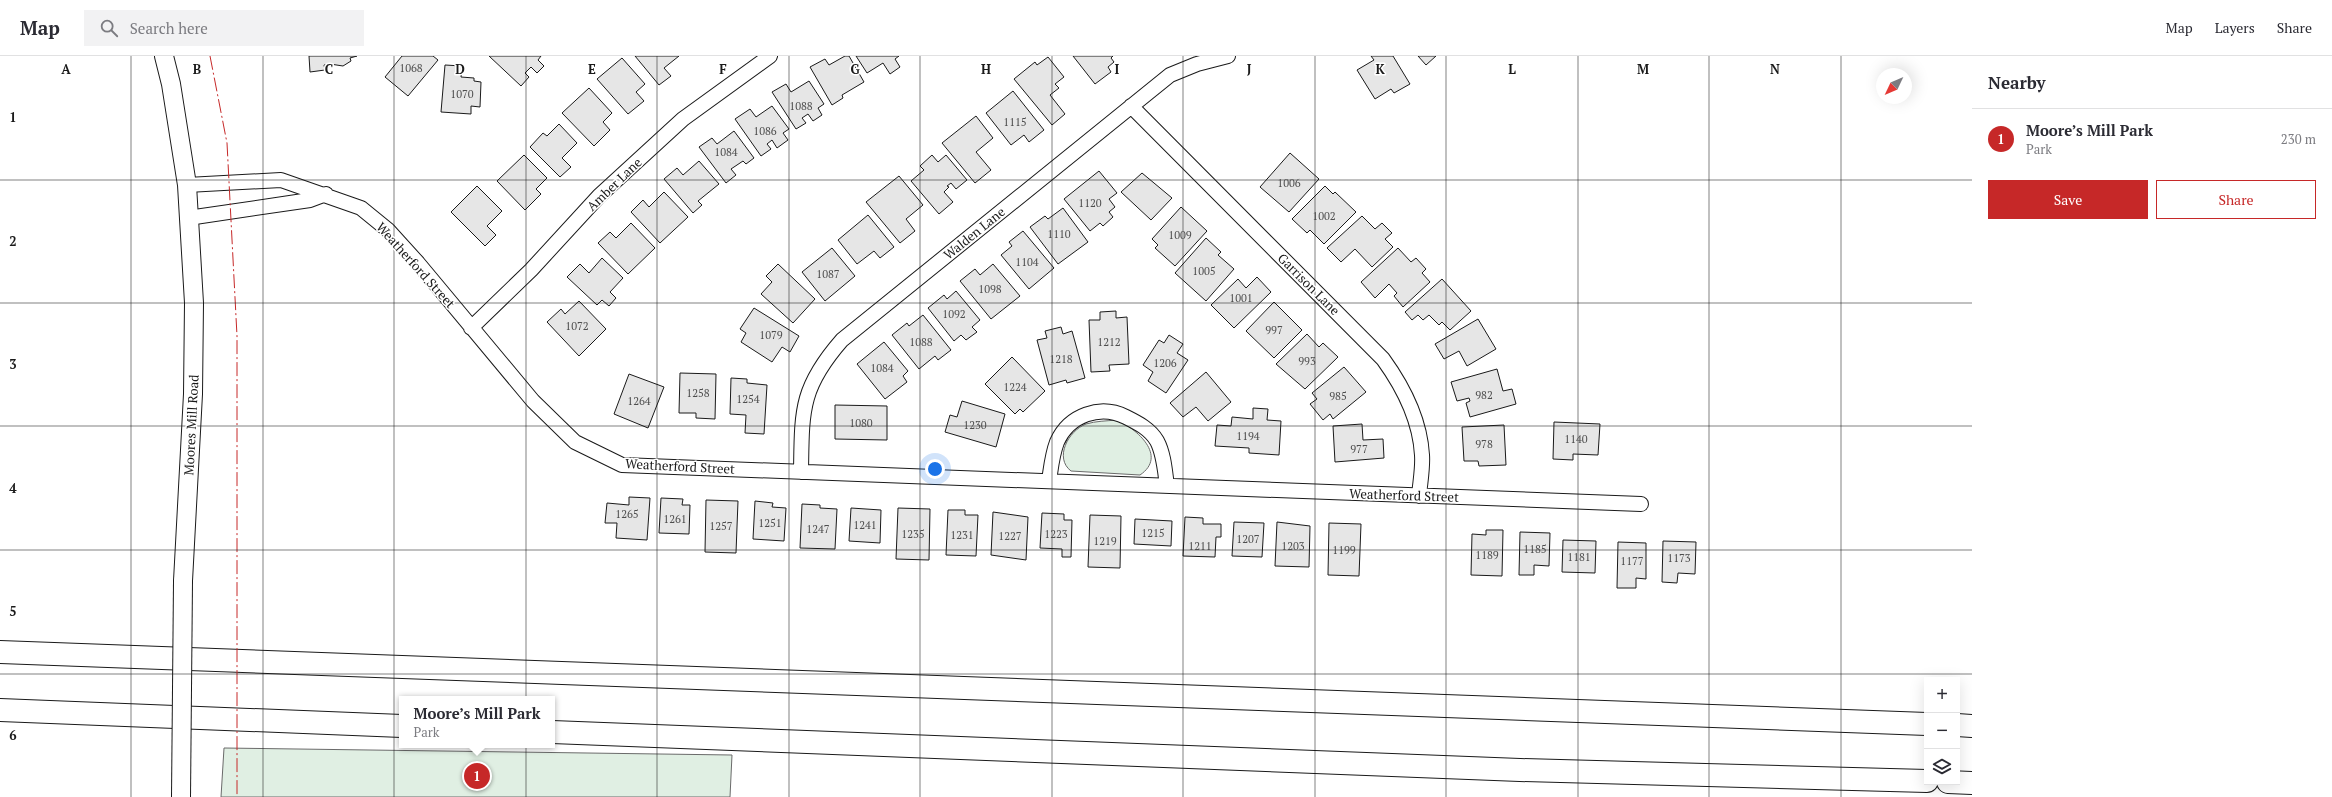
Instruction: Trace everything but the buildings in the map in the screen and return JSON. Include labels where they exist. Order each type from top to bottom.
[{"type":"highway","points":[[0,652],[1924,724]]},
{"type":"highway","points":[[0,710],[399,726]]},
{"type":"highway","points":[[1960,725],[1972,726]]},
{"type":"highway","points":[[555,732],[1520,770],[1924,782]]},
{"type":"highway","points":[[1960,782],[1972,783]]},
{"type":"street","name":"Moores Mill Road","points":[[164,56],[171,84],[187,185],[192,260],[194,333],[184,581],[180,797]]},
{"type":"street","name":"Amber Lane","points":[[471,328],[531,270],[599,196],[666,135],[744,73],[770,56]]},
{"type":"street","name":"Walden Lane","points":[[802,472],[804,405],[812,382],[825,359],[842,340],[1170,75],[1197,64],[1228,56]]},
{"type":"street","name":"Garrison Lane","points":[[1131,106],[1383,359],[1410,401],[1419,430],[1422,456],[1419,496]]},
{"type":"street","name":"Weatherford Street","points":[[187,185],[281,180],[326,194],[362,208],[388,230],[533,401],[575,442],[622,465],[1641,504]]},
{"type":"street","points":[[188,218],[310,200],[326,194]]},
{"type":"street","points":[[1049,481],[1058,441],[1067,429],[1083,414],[1104,410],[1123,415],[1142,425],[1157,442],[1164,465],[1167,486]]},
{"type":"green space","points":[[1117,420],[1133,430],[1146,444],[1150,452],[1151,460],[1148,468],[1140,475],[1071,471],[1066,466],[1064,459],[1065,445],[1079,427],[1086,424]]},
{"type":"green space","points":[[224,748],[732,755],[730,797],[221,797]]},
{"type":"power","points":[[210,56],[227,143],[237,336],[237,797]]},
{"type":"place","name":"Moore’s Mill Park","points":[[477,776]]}]
